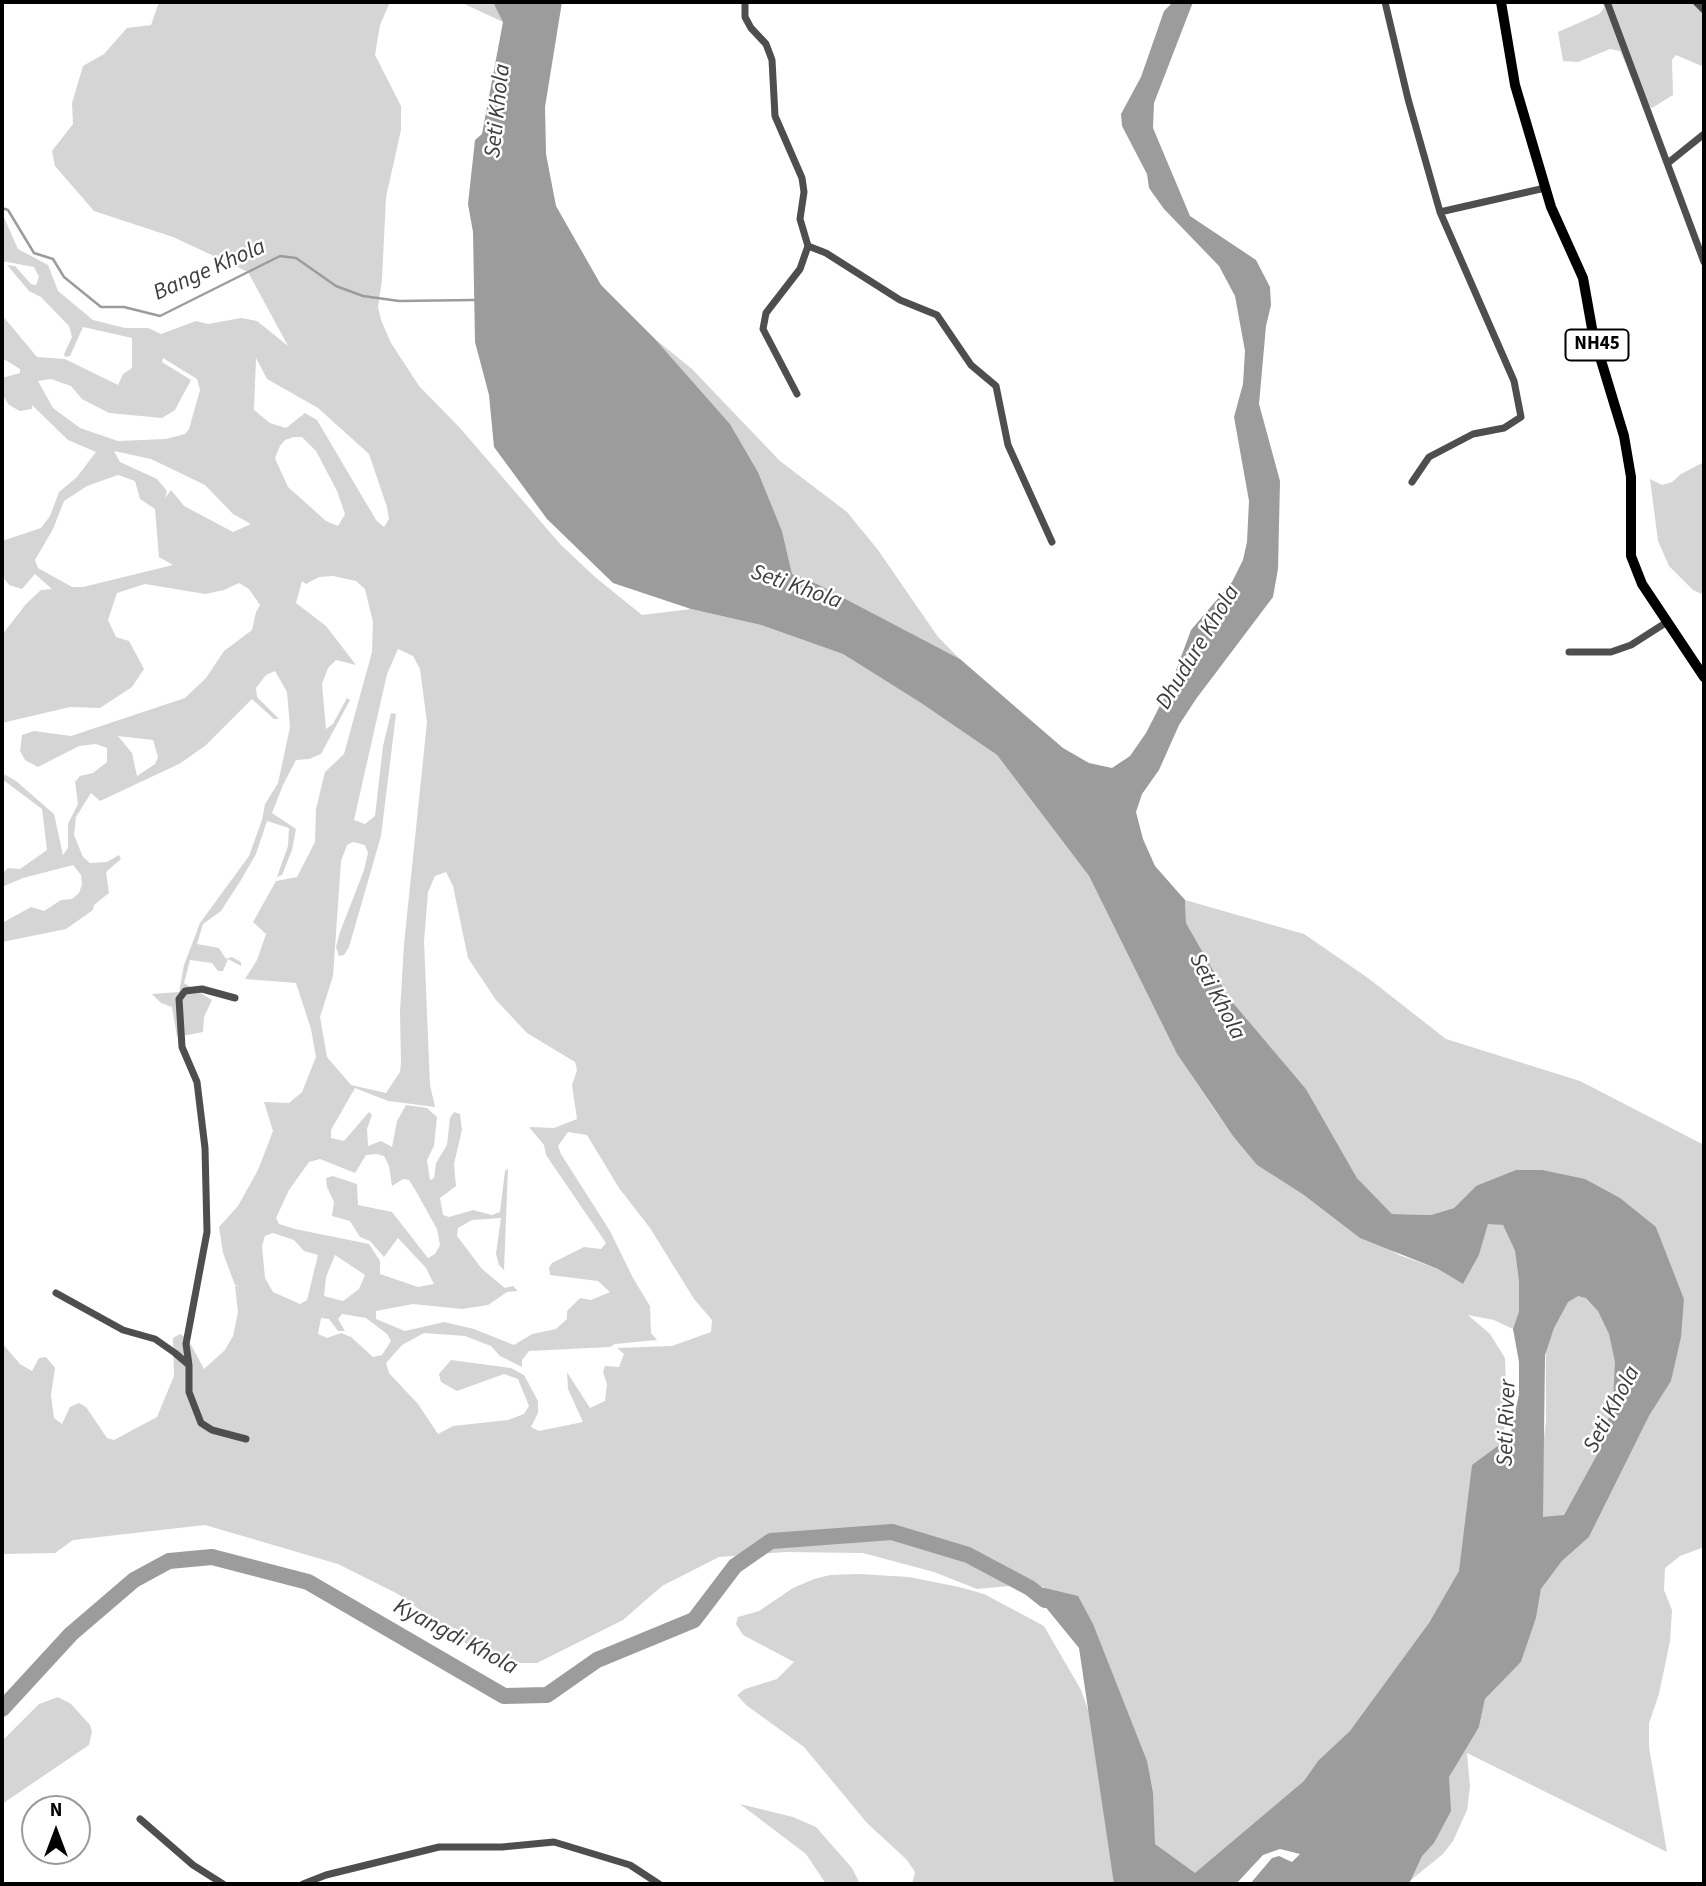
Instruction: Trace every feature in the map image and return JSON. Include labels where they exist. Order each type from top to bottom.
[{"type":"main road","name":"NH45","points":[[1501,2],[1515,85],[1545,188],[1583,278],[1593,334],[1624,436],[1631,477],[1631,556],[1642,584],[1704,677]]},
{"type":"street","points":[[746,2],[746,17],[751,28],[766,44],[772,60],[775,116],[802,178],[804,192],[800,219],[808,246],[800,270],[765,313],[763,329],[797,394]]},
{"type":"street","points":[[1385,2],[1408,99],[1440,212],[1514,381],[1521,417],[1504,428],[1473,434],[1429,457],[1412,482]]},
{"type":"street","points":[[1618,2],[1608,4],[1704,262]]},
{"type":"street","points":[[1696,2],[1704,10]]},
{"type":"street","points":[[1668,163],[1704,134]]},
{"type":"street","points":[[1440,212],[1545,188]]},
{"type":"street","points":[[808,246],[826,253],[900,300],[937,315],[971,365],[996,386],[1008,445],[1052,542]]},
{"type":"street","points":[[1569,652],[1611,652],[1631,645],[1667,622]]},
{"type":"street","points":[[235,998],[202,989],[186,990],[178,999],[182,1047],[197,1082],[205,1147],[207,1231],[187,1343],[189,1392],[201,1423],[212,1430],[246,1439]]},
{"type":"street","points":[[56,1293],[123,1330],[155,1339],[188,1365]]},
{"type":"street","points":[[140,1819],[193,1865],[223,1884]]},
{"type":"street","points":[[303,1884],[326,1875],[439,1847],[502,1847],[554,1842],[630,1866],[659,1884]]},
{"type":"shaded area","points":[[159,2],[390,2],[380,25],[375,55],[401,106],[401,130],[386,197],[378,307],[381,320],[391,343],[419,386],[460,428],[561,545],[642,615],[691,609],[761,625],[843,654],[997,755],[1089,876],[1177,1054],[1216,1112],[1257,1165],[1399,1255],[1438,1269],[1463,1284],[1479,1255],[1488,1223],[1503,1225],[1515,1251],[1519,1282],[1519,1311],[1513,1329],[1494,1320],[1468,1315],[1490,1334],[1505,1358],[1507,1418],[1504,1429],[1510,1437],[1468,1584],[1367,1731],[1197,1884],[1148,1884],[1105,1683],[1045,1588],[1032,1584],[977,1589],[934,1572],[863,1553],[785,1552],[719,1557],[662,1586],[623,1620],[537,1663],[493,1663],[398,1594],[338,1564],[205,1525],[73,1540],[55,1553],[2,1554],[2,1343],[20,1364],[32,1371],[39,1358],[46,1357],[55,1368],[51,1395],[54,1418],[62,1424],[70,1407],[79,1403],[86,1407],[107,1438],[114,1440],[157,1417],[174,1376],[173,1338],[180,1334],[188,1339],[204,1369],[225,1350],[233,1336],[238,1312],[235,1286],[239,1286],[235,1285],[223,1253],[219,1227],[238,1206],[258,1170],[273,1131],[264,1102],[289,1103],[302,1092],[316,1057],[311,1029],[296,983],[245,979],[257,960],[266,934],[253,922],[276,881],[297,877],[315,842],[316,809],[325,772],[344,754],[372,652],[373,622],[365,589],[356,581],[333,576],[319,577],[306,584],[302,581],[296,603],[326,626],[356,665],[336,660],[328,668],[322,684],[326,729],[333,724],[347,698],[350,700],[321,754],[296,760],[272,813],[296,829],[292,850],[282,875],[277,877],[288,846],[289,828],[267,821],[256,854],[241,880],[221,911],[203,924],[197,944],[219,948],[226,959],[232,957],[241,962],[241,966],[228,959],[223,971],[218,971],[212,963],[190,960],[184,983],[212,1000],[204,1017],[203,1032],[177,1037],[172,1007],[161,1003],[152,994],[179,992],[184,965],[200,923],[249,856],[265,804],[278,783],[290,727],[287,692],[275,671],[266,675],[256,688],[257,697],[279,719],[274,719],[252,699],[205,746],[179,764],[100,801],[91,793],[76,817],[74,835],[83,857],[90,863],[107,862],[119,855],[121,859],[106,872],[109,893],[94,905],[93,910],[66,929],[2,942],[2,923],[31,907],[44,911],[61,900],[72,899],[79,893],[82,884],[81,875],[73,865],[23,878],[2,887],[2,874],[8,868],[20,869],[47,850],[42,809],[2,779],[2,773],[16,781],[54,814],[63,855],[68,848],[68,824],[78,804],[75,782],[80,776],[93,773],[107,762],[107,748],[96,744],[79,746],[38,767],[25,760],[20,751],[22,735],[34,731],[71,736],[185,698],[206,678],[224,651],[252,630],[260,605],[249,589],[239,583],[205,594],[145,584],[117,593],[108,620],[116,637],[129,641],[144,669],[132,687],[100,708],[70,707],[2,723],[2,635],[26,604],[41,590],[52,589],[35,574],[22,589],[9,585],[2,576],[2,541],[41,528],[50,516],[59,492],[77,477],[96,452],[68,440],[32,405],[32,409],[20,411],[9,405],[2,394],[2,378],[20,373],[20,369],[2,358],[2,315],[37,357],[65,359],[118,385],[123,374],[132,368],[132,338],[83,327],[70,356],[65,357],[72,337],[69,326],[41,297],[29,291],[7,265],[15,266],[31,284],[36,285],[39,277],[34,267],[2,261],[2,213],[18,249],[48,265],[58,291],[93,320],[125,328],[148,328],[161,334],[196,321],[208,324],[241,318],[257,321],[288,346],[248,272],[173,237],[94,211],[55,166],[52,151],[73,124],[72,103],[83,66],[104,54],[127,28],[151,25]],"holes":[[[163,358],[197,379],[200,390],[189,429],[185,434],[166,439],[118,441],[80,428],[53,408],[38,381],[51,379],[71,386],[82,399],[109,413],[162,418],[175,410],[191,380],[162,362]],[[256,358],[267,379],[318,408],[369,454],[387,507],[389,519],[384,527],[376,520],[317,420],[305,413],[286,428],[270,423],[254,410]],[[294,437],[302,437],[316,451],[337,491],[345,514],[338,526],[326,521],[288,487],[275,458],[285,440]],[[114,451],[151,459],[205,485],[233,514],[251,524],[233,532],[184,506],[171,490],[165,498],[167,491],[157,479],[120,462]],[[118,475],[135,481],[140,499],[155,509],[159,557],[173,565],[83,587],[72,587],[38,568],[35,560],[53,529],[64,501],[87,486]],[[398,649],[413,656],[420,669],[427,722],[404,944],[400,1072],[386,1093],[351,1085],[327,1057],[320,1017],[333,976],[341,861],[347,845],[353,842],[365,845],[368,853],[364,870],[336,947],[339,956],[344,955],[349,947],[381,836],[396,714],[391,713],[383,746],[375,816],[365,824],[354,820],[387,674]],[[118,736],[153,740],[158,757],[155,764],[137,776],[132,753]],[[446,872],[453,886],[468,958],[496,1000],[527,1033],[575,1062],[577,1070],[572,1085],[577,1119],[554,1128],[529,1127],[544,1145],[546,1155],[606,1243],[601,1249],[584,1247],[552,1263],[549,1268],[550,1275],[598,1281],[610,1292],[591,1300],[580,1298],[567,1311],[567,1319],[556,1329],[532,1334],[514,1345],[474,1329],[444,1322],[405,1331],[376,1319],[376,1311],[413,1304],[462,1309],[488,1305],[507,1292],[518,1291],[513,1286],[505,1288],[482,1269],[457,1236],[458,1228],[472,1220],[501,1218],[496,1254],[499,1265],[504,1270],[508,1168],[505,1171],[500,1212],[492,1215],[473,1210],[449,1217],[443,1215],[440,1198],[456,1186],[454,1164],[462,1130],[460,1114],[454,1112],[450,1118],[447,1145],[436,1163],[434,1178],[430,1180],[427,1160],[434,1146],[437,1117],[427,1108],[406,1105],[397,1121],[392,1147],[381,1141],[368,1146],[367,1129],[372,1115],[369,1112],[344,1141],[331,1138],[331,1130],[355,1088],[388,1101],[435,1107],[430,1085],[424,941],[428,892],[435,876]],[[568,1132],[587,1135],[619,1188],[650,1228],[694,1299],[712,1320],[711,1332],[672,1346],[617,1348],[624,1354],[619,1367],[605,1366],[603,1372],[607,1384],[605,1401],[590,1408],[567,1372],[568,1389],[583,1422],[539,1431],[531,1427],[538,1413],[538,1401],[524,1375],[511,1368],[451,1360],[439,1374],[441,1382],[457,1391],[504,1374],[518,1379],[529,1406],[524,1414],[508,1420],[453,1426],[438,1434],[418,1404],[389,1373],[386,1363],[402,1345],[424,1333],[465,1336],[491,1346],[500,1356],[522,1367],[522,1360],[529,1351],[610,1347],[615,1344],[657,1340],[651,1333],[650,1306],[610,1231],[561,1154],[558,1146]],[[377,1154],[384,1156],[389,1166],[392,1186],[403,1179],[409,1180],[437,1229],[440,1245],[435,1254],[428,1258],[392,1212],[358,1205],[357,1184],[333,1176],[326,1178],[334,1202],[332,1216],[350,1221],[360,1237],[370,1241],[384,1257],[398,1238],[426,1268],[434,1284],[418,1287],[380,1274],[380,1261],[369,1244],[279,1224],[276,1218],[289,1190],[309,1162],[320,1159],[355,1173],[366,1155]],[[273,1233],[294,1240],[304,1251],[318,1255],[307,1300],[300,1304],[273,1292],[265,1278],[262,1246],[265,1236]],[[335,1255],[365,1275],[359,1289],[343,1301],[324,1296],[326,1277]],[[342,1314],[366,1318],[387,1334],[391,1341],[382,1355],[373,1357],[351,1337],[341,1333],[327,1338],[318,1334],[321,1318],[329,1319],[338,1331],[345,1331],[338,1319]]]},
{"type":"shaded area","points":[[460,2],[511,2],[503,22]]},
{"type":"shaded area","points":[[1603,2],[1704,2],[1704,67],[1676,55],[1672,60],[1673,95],[1652,108],[1641,100],[1620,51],[1610,49],[1578,62],[1563,61],[1558,32],[1599,14],[1604,8]]},
{"type":"shaded area","points":[[655,339],[692,369],[780,461],[847,512],[878,550],[938,637],[960,659],[817,584],[792,575],[782,531],[758,472],[730,424]]},
{"type":"shaded area","points":[[1702,463],[1704,595],[1693,590],[1669,566],[1658,541],[1650,479],[1662,485],[1672,482]]},
{"type":"shaded area","points":[[1185,900],[1304,934],[1368,978],[1446,1039],[1580,1081],[1704,1145],[1704,1547],[1680,1556],[1665,1568],[1664,1590],[1672,1610],[1670,1641],[1659,1694],[1649,1723],[1649,1747],[1667,1852],[1467,1753],[1470,1787],[1467,1810],[1453,1841],[1443,1854],[1406,1884],[1438,1789],[1479,1727],[1485,1699],[1521,1662],[1536,1618],[1541,1589],[1562,1561],[1589,1537],[1649,1416],[1671,1381],[1684,1299],[1656,1227],[1476,1186],[1454,1208],[1431,1215],[1392,1214],[1357,1178],[1306,1089],[1229,998],[1186,923]]},
{"type":"shaded area","points":[[1545,1208],[1646,1305],[1600,1449],[1564,1515],[1555,1518],[1543,1517],[1542,1455],[1546,1421]]},
{"type":"shaded area","points":[[830,1575],[909,1577],[984,1594],[1044,1626],[1081,1690],[1100,1743],[1127,1884],[912,1884],[915,1872],[907,1860],[867,1823],[804,1747],[746,1705],[737,1695],[745,1689],[777,1679],[794,1662],[743,1635],[736,1624],[738,1617],[759,1611],[793,1588],[814,1579]]},
{"type":"shaded area","points":[[58,1697],[71,1704],[90,1725],[92,1732],[89,1745],[2,1804],[2,1741],[39,1704]]},
{"type":"shaded area","points":[[740,1804],[793,1817],[816,1827],[852,1868],[860,1884],[826,1884],[806,1854]]},
{"type":"water","points":[[493,2],[562,2],[545,107],[546,154],[556,206],[601,285],[655,339],[730,424],[758,472],[782,531],[792,574],[817,584],[960,659],[1063,748],[1089,763],[1112,768],[1130,756],[1146,733],[1171,684],[1191,630],[1232,582],[1243,560],[1247,542],[1249,501],[1234,417],[1243,384],[1245,351],[1235,296],[1219,266],[1164,209],[1149,188],[1147,174],[1122,126],[1121,114],[1141,77],[1164,11],[1173,2],[1193,2],[1154,103],[1153,128],[1190,216],[1256,260],[1270,287],[1271,305],[1266,326],[1259,404],[1280,481],[1278,569],[1273,597],[1196,699],[1179,725],[1159,770],[1142,794],[1136,812],[1143,839],[1155,866],[1185,900],[1186,923],[1229,998],[1306,1089],[1357,1178],[1392,1214],[1431,1215],[1454,1208],[1476,1186],[1516,1170],[1542,1170],[1585,1179],[1620,1198],[1656,1227],[1684,1299],[1681,1337],[1671,1381],[1649,1416],[1589,1537],[1562,1561],[1541,1589],[1536,1618],[1521,1662],[1485,1699],[1479,1727],[1449,1777],[1451,1811],[1434,1843],[1422,1856],[1409,1884],[1250,1884],[1272,1858],[1279,1856],[1292,1862],[1300,1854],[1280,1849],[1263,1855],[1236,1884],[1114,1884],[1079,1648],[1030,1588],[1045,1588],[1078,1596],[1093,1624],[1147,1761],[1153,1793],[1155,1844],[1195,1873],[1304,1781],[1318,1761],[1350,1731],[1429,1623],[1459,1571],[1472,1465],[1510,1437],[1519,1394],[1519,1362],[1513,1329],[1519,1311],[1519,1282],[1515,1251],[1503,1225],[1488,1224],[1479,1255],[1463,1284],[1438,1269],[1360,1238],[1304,1195],[1257,1165],[1233,1136],[1177,1054],[1089,876],[997,755],[843,654],[761,625],[691,609],[613,583],[547,519],[494,447],[489,395],[475,342],[473,232],[468,204],[475,140],[482,134],[503,22]],"holes":[[[1578,1296],[1586,1298],[1598,1311],[1609,1334],[1615,1362],[1613,1402],[1600,1449],[1564,1515],[1543,1517],[1545,1355],[1554,1328],[1568,1302]]]},
{"type":"waterway","name":"Bange Khola","points":[[2,208],[8,210],[34,253],[53,259],[64,277],[101,307],[124,307],[160,316],[280,256],[296,258],[336,286],[363,296],[399,301],[474,300]]},
{"type":"waterway","name":"Kyangdi Khola","points":[[2,1709],[71,1634],[134,1580],[169,1561],[212,1557],[308,1582],[504,1696],[547,1695],[597,1660],[694,1620],[735,1566],[771,1541],[892,1532],[968,1555],[1030,1588],[1045,1600]]},
{"type":"water label","name":"Seti Khola","points":[[499,111]]},
{"type":"water label","name":"Seti Khola","points":[[796,588]]},
{"type":"water label","name":"Dhudure Khola","points":[[1199,648]]},
{"type":"water label","name":"Seti Khola","points":[[1216,997]]},
{"type":"water label","name":"Seti Khola","points":[[1613,1410]]},
{"type":"water label","name":"Seti River","points":[[1508,1423]]}]
